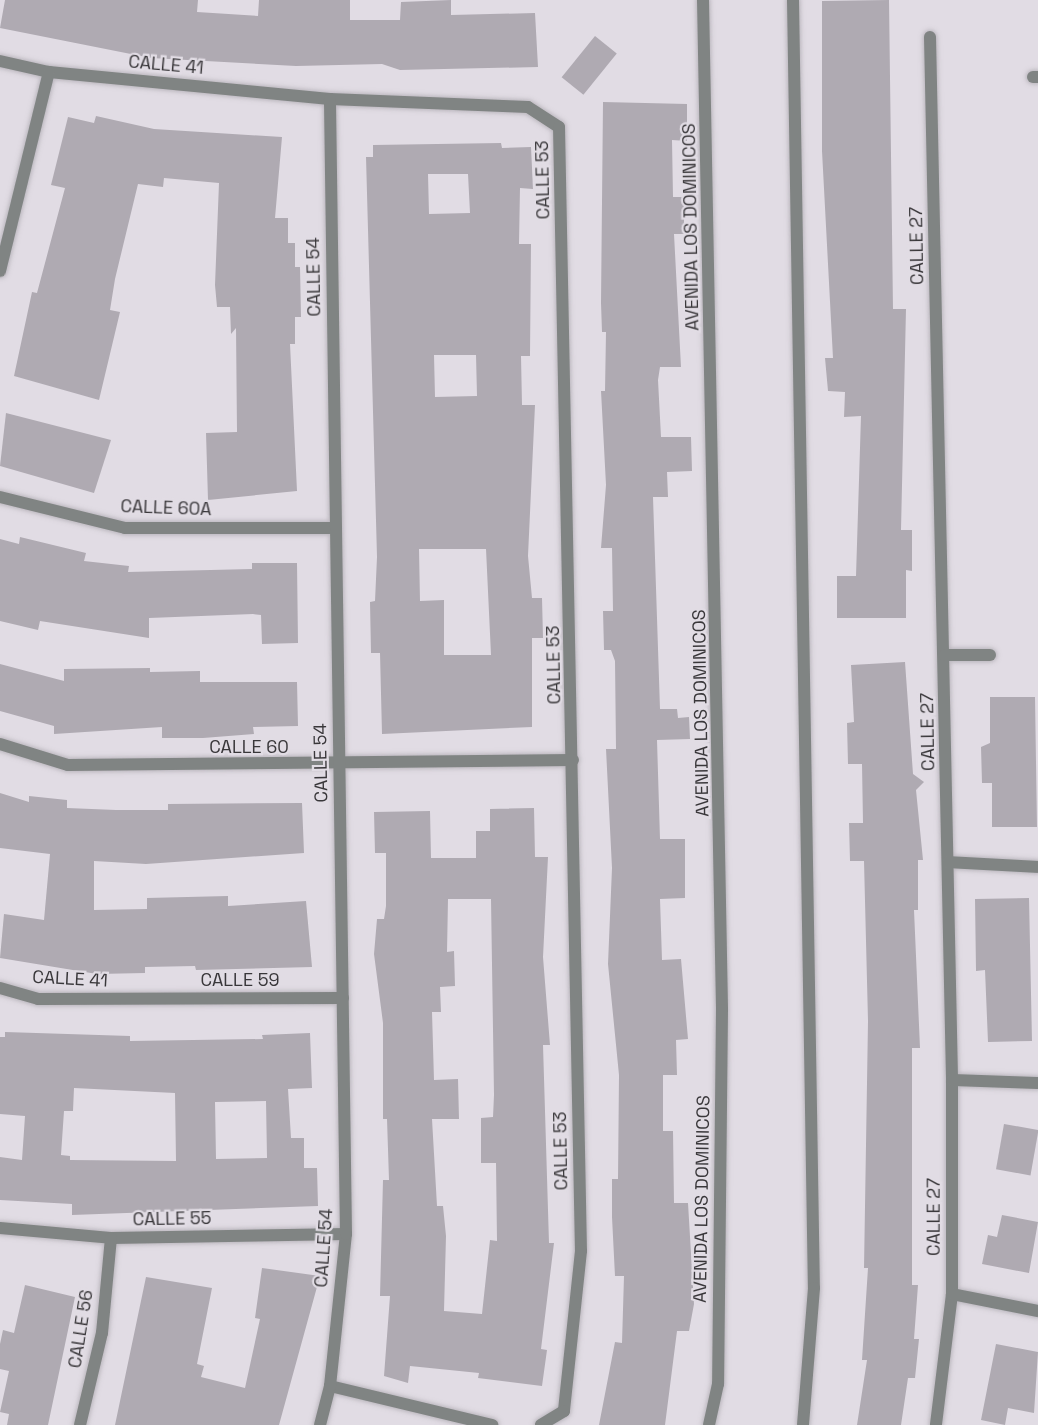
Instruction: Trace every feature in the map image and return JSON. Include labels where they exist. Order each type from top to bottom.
[{"type":"street","name":"AVENIDA LOS DOMINICOS","points":[[703,0],[722,1010],[718,1384],[709,1425]]},
{"type":"street","points":[[793,0],[814,1288],[803,1425]]},
{"type":"street","name":"CALLE 27","points":[[930,37],[945,655],[952,1080],[952,1294],[936,1425]]},
{"type":"street","name":"CALLE 41","points":[[0,61],[50,72],[330,99]]},
{"type":"street","points":[[0,271],[50,72]]},
{"type":"street","name":"CALLE 54","points":[[320,1425],[330,1386],[346,1234],[330,99]]},
{"type":"street","name":"CALLE 53","points":[[330,99],[528,107],[560,127],[581,1251],[564,1411],[540,1425]]},
{"type":"street","name":"CALLE 60A","points":[[0,497],[125,528],[335,528]]},
{"type":"street","points":[[945,655],[990,655]]},
{"type":"street","name":"CALLE 60","points":[[0,744],[68,765],[573,760]]},
{"type":"street","points":[[948,862],[1038,867]]},
{"type":"street","name":"CALLE 41","points":[[0,988],[38,999],[138,999]]},
{"type":"street","name":"CALLE 59","points":[[138,999],[343,998]]},
{"type":"street","points":[[952,1080],[1038,1083]]},
{"type":"street","name":"CALLE 55","points":[[0,1228],[111,1238],[346,1234]]},
{"type":"street","name":"CALLE 56","points":[[80,1425],[102,1333],[111,1238]]},
{"type":"street","points":[[952,1294],[1038,1311]]},
{"type":"street","points":[[330,1386],[492,1425]]},
{"type":"building","points":[[5,0],[198,0],[197,12],[258,16],[259,0],[350,0],[350,20],[400,20],[401,2],[451,0],[451,15],[535,13],[538,67],[400,70],[382,64],[296,66],[151,58],[0,28]]},
{"type":"building","points":[[889,0],[893,309],[906,309],[901,530],[912,530],[912,571],[906,570],[906,618],[837,618],[837,576],[856,576],[861,416],[844,417],[845,392],[828,391],[825,358],[833,358],[822,151],[822,1]]},
{"type":"building","points":[[595,36],[617,54],[583,95],[562,77]]},
{"type":"building","points":[[603,102],[687,104],[687,141],[672,140],[673,197],[684,197],[684,234],[674,234],[681,367],[660,367],[658,380],[661,437],[691,437],[692,471],[667,472],[668,497],[653,497],[660,709],[677,709],[678,718],[689,717],[690,739],[657,740],[660,839],[685,839],[685,898],[660,899],[662,960],[681,959],[688,1039],[676,1040],[677,1075],[663,1075],[663,1131],[673,1131],[674,1203],[688,1203],[694,1304],[689,1331],[677,1331],[665,1425],[599,1425],[615,1342],[622,1343],[624,1276],[615,1276],[612,1217],[612,1179],[618,1179],[619,1075],[608,964],[612,868],[606,749],[616,749],[615,661],[611,650],[604,650],[603,611],[613,611],[612,548],[601,548],[606,485],[601,391],[605,391],[606,332],[602,332],[601,303]]},
{"type":"building","points":[[96,116],[154,129],[282,137],[275,218],[288,218],[288,243],[295,243],[295,267],[300,267],[301,317],[295,317],[295,344],[290,344],[297,491],[208,500],[206,433],[237,432],[236,328],[231,334],[230,307],[217,307],[215,285],[219,183],[164,178],[163,187],[138,184],[115,279],[110,310],[120,312],[99,400],[14,376],[32,292],[37,293],[65,188],[51,185],[68,117],[94,123]]},
{"type":"building","points":[[501,143],[502,148],[531,147],[533,189],[520,188],[519,244],[531,244],[530,356],[521,356],[522,405],[535,405],[528,556],[532,598],[542,598],[543,638],[532,638],[532,727],[382,734],[380,653],[371,653],[370,602],[375,601],[377,557],[366,157],[373,157],[373,145]],"holes":[[[428,174],[468,174],[470,213],[429,214]],[[434,355],[476,355],[477,396],[435,397]],[[419,549],[486,549],[491,655],[444,655],[444,600],[420,601]]]},
{"type":"building","points":[[6,413],[111,440],[94,493],[0,466]]},
{"type":"building","points":[[20,537],[86,553],[84,561],[129,566],[128,572],[252,569],[252,563],[297,563],[298,643],[262,644],[261,615],[253,614],[149,618],[149,638],[40,621],[38,630],[0,621],[0,539],[19,544]]},
{"type":"building","points":[[905,662],[913,774],[924,782],[916,790],[923,860],[918,860],[918,910],[914,910],[920,1048],[912,1048],[912,1285],[918,1285],[914,1339],[919,1339],[915,1378],[908,1378],[901,1425],[857,1425],[867,1360],[862,1360],[868,1268],[864,1268],[868,1021],[864,861],[850,861],[849,823],[863,823],[862,764],[848,764],[847,723],[854,722],[851,665]]},
{"type":"building","points":[[0,664],[64,681],[64,669],[150,668],[150,672],[200,671],[200,682],[297,682],[298,726],[253,727],[254,734],[203,738],[162,738],[162,727],[54,734],[54,726],[0,711]]},
{"type":"building","points":[[990,697],[1035,697],[1037,827],[992,827],[992,783],[982,783],[981,747],[990,743]]},
{"type":"building","points":[[0,793],[29,802],[29,796],[67,800],[67,808],[116,810],[168,810],[168,804],[302,803],[304,853],[146,864],[94,861],[94,910],[147,909],[147,898],[228,896],[228,906],[306,901],[312,967],[196,970],[195,966],[145,967],[145,973],[97,974],[0,958],[4,914],[44,920],[50,854],[0,848]]},
{"type":"building","points":[[534,808],[535,857],[548,857],[543,957],[550,1045],[543,1045],[549,1243],[554,1243],[541,1349],[547,1350],[542,1386],[478,1378],[479,1373],[410,1366],[408,1383],[384,1376],[390,1296],[380,1296],[383,1180],[389,1180],[387,1119],[383,1119],[383,1023],[374,954],[377,919],[384,919],[386,906],[386,853],[375,853],[374,812],[430,811],[431,858],[476,858],[476,831],[490,831],[490,809]],"holes":[[[448,899],[491,899],[494,1095],[493,1117],[481,1118],[481,1163],[496,1163],[497,1241],[490,1240],[482,1314],[444,1311],[446,1236],[443,1206],[437,1206],[432,1119],[459,1119],[458,1079],[434,1080],[432,1012],[441,1012],[440,987],[455,986],[454,951],[447,952]]]},
{"type":"building","points":[[1029,898],[1032,1041],[988,1042],[985,970],[976,971],[975,899]]},
{"type":"building","points":[[5,1032],[130,1036],[130,1041],[263,1039],[262,1035],[310,1033],[312,1088],[288,1089],[291,1138],[304,1138],[304,1168],[317,1168],[318,1206],[72,1215],[72,1204],[0,1200],[0,1157],[22,1160],[25,1116],[0,1114],[0,1037],[5,1037]],"holes":[[[74,1088],[175,1093],[176,1161],[70,1160],[70,1156],[61,1155],[64,1111],[73,1111]],[[266,1101],[267,1158],[216,1159],[215,1102]]]},
{"type":"building","points":[[1004,1124],[1038,1130],[1030,1175],[996,1169]]},
{"type":"building","points":[[1002,1215],[1038,1222],[1029,1273],[982,1264],[988,1235],[997,1237]]},
{"type":"building","points":[[262,1268],[320,1276],[279,1425],[115,1425],[146,1277],[212,1288],[197,1364],[204,1366],[201,1377],[245,1388],[260,1319],[255,1318]]},
{"type":"building","points":[[25,1285],[75,1297],[48,1425],[7,1425],[9,1414],[0,1412],[9,1371],[0,1369],[0,1344],[3,1330],[14,1333]]},
{"type":"building","points":[[996,1344],[1038,1352],[1034,1413],[1008,1408],[1005,1425],[981,1420]]}]
